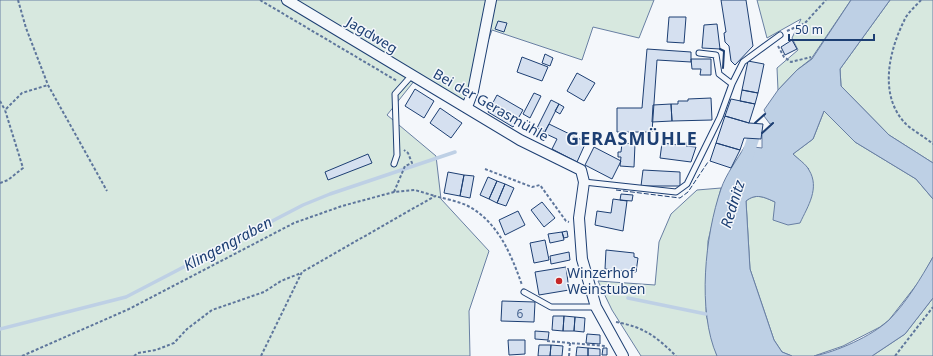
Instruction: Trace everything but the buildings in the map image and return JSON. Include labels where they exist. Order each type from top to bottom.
[{"type":"street","name":"Jagdweg","points":[[287,0],[421,81]]},
{"type":"street","points":[[467,107],[474,91],[491,0]]},
{"type":"street","name":"Bei der Gerasmühle","points":[[421,81],[467,107],[520,140],[581,170],[584,182]]},
{"type":"street","points":[[584,182],[580,224],[582,259],[596,306],[623,356]]},
{"type":"lane","points":[[584,182],[676,192],[687,184],[720,117],[732,84],[743,62],[780,35]]},
{"type":"lane","points":[[699,53],[716,55],[719,74],[732,84]]},
{"type":"lane","points":[[394,164],[397,155],[395,94],[412,75]]},
{"type":"lane","points":[[524,292],[551,307],[596,306]]},
{"type":"path","points":[[18,0],[48,85],[108,191]]},
{"type":"path","points":[[260,0],[403,85]]},
{"type":"path","points":[[780,35],[805,23],[826,0]]},
{"type":"path","points":[[921,0],[904,20],[893,49],[888,78],[896,111],[904,123],[933,144]]},
{"type":"path","points":[[774,38],[784,58],[791,62],[811,57]]},
{"type":"path","points":[[5,110],[22,92],[48,85]]},
{"type":"path","points":[[0,101],[5,110],[23,168],[8,180],[0,183]]},
{"type":"path","points":[[394,192],[405,169]]},
{"type":"path","points":[[485,169],[532,187],[540,185],[566,221],[580,224]]},
{"type":"path","points":[[22,356],[129,309],[294,223],[342,206],[394,192],[415,190],[467,205],[491,224],[511,254],[524,292]]},
{"type":"path","points":[[134,356],[138,353],[156,350],[174,343],[187,329],[212,310],[264,292],[281,281],[302,272],[435,196]]},
{"type":"path","points":[[261,356],[302,272]]},
{"type":"path","points":[[895,356],[933,307]]},
{"type":"path","points":[[602,319],[633,325],[649,332],[676,356]]},
{"type":"path","points":[[547,341],[611,346],[617,344]]},
{"type":"path","points":[[569,356],[570,343]]},
{"type":"shaded area","points":[[0,0],[654,0],[639,38],[593,27],[582,60],[492,30],[465,105],[415,80],[387,115],[436,156],[441,199],[489,251],[469,311],[470,356],[0,356]]},
{"type":"shaded area","points":[[757,0],[851,0],[811,59],[797,70],[778,90],[777,68],[798,50],[792,38],[801,19],[767,38]]},
{"type":"shaded area","points":[[890,0],[933,0],[933,163],[889,135],[841,86],[840,69]]},
{"type":"shaded area","points":[[824,111],[855,142],[916,179],[933,199],[933,257],[921,279],[889,320],[880,327],[843,346],[814,356],[792,356],[782,352],[774,340],[750,269],[746,201],[757,196],[764,197],[775,202],[809,169],[793,154],[813,139]]},
{"type":"shaded area","points":[[721,188],[708,241],[706,314],[717,356],[641,356],[612,310],[598,281],[655,285],[659,242],[671,214],[697,190]]},
{"type":"shaded area","points":[[933,298],[933,356],[872,356],[905,334]]},
{"type":"water","name":"Rednitz","points":[[851,0],[890,0],[840,69],[841,86],[889,135],[933,163],[933,199],[916,179],[855,142],[824,111],[813,139],[793,154],[808,168],[813,183],[812,197],[800,223],[788,225],[773,220],[775,202],[757,196],[746,201],[750,269],[774,340],[782,352],[792,356],[717,356],[711,338],[705,296],[707,250],[715,208],[723,183],[745,146],[762,148],[762,134],[774,123],[770,124],[764,116],[766,114],[764,110],[778,90],[797,70],[812,59]]},
{"type":"water","points":[[933,257],[933,298],[905,334],[872,356],[814,356],[833,351],[864,337],[882,326],[889,320],[907,298]]},
{"type":"waterway","points":[[745,162],[753,139]]},
{"type":"waterway","name":"Klingengraben","points":[[0,329],[126,297],[303,205],[330,194],[455,152]]},
{"type":"waterway","points":[[628,298],[706,314]]},
{"type":"fence","points":[[616,190],[680,198],[688,192],[708,162]]},
{"type":"wall","points":[[720,49],[724,51],[723,68]]},
{"type":"wall","points":[[755,123],[765,114]]},
{"type":"wall","points":[[762,133],[773,123]]},
{"type":"place","name":"Winzerhof Weinstuben","points":[[559,281]]},
{"type":"district","name":"GERASMÜHLE","points":[[632,139]]}]
